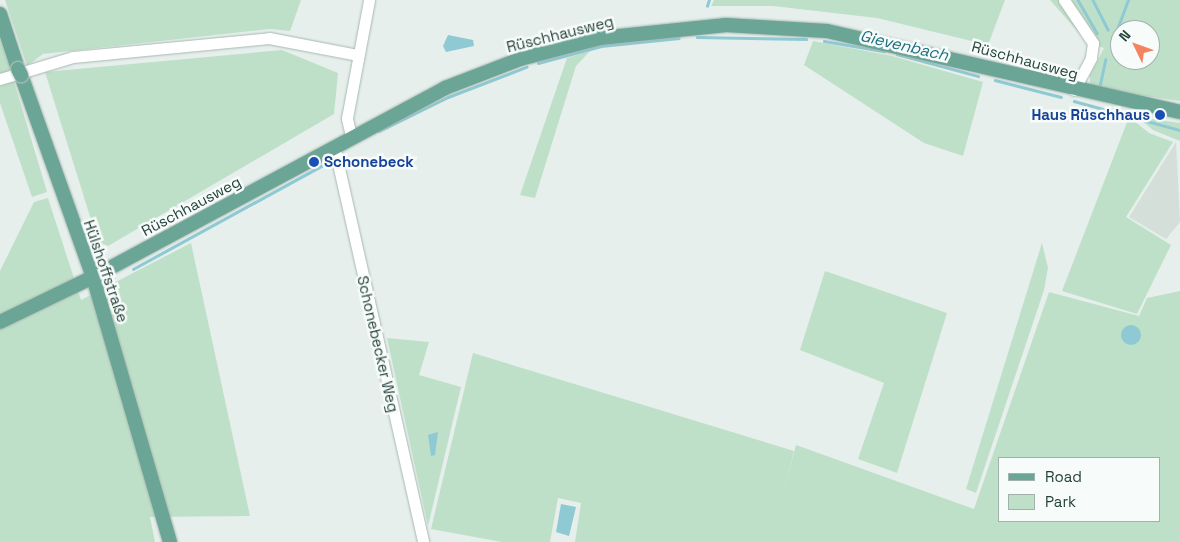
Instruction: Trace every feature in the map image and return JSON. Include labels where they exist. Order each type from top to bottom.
[{"type":"main road","name":"Hülshoffstraße","points":[[0,14],[93,277],[170,542]]},
{"type":"main road","name":"Rüschhausweg","points":[[0,322],[93,277],[351,136],[444,88],[520,59],[600,38],[694,27],[791,27],[868,38],[1074,90],[1180,112]]},
{"type":"street","points":[[351,136],[347,118],[369,0]]},
{"type":"street","points":[[1064,0],[1093,43],[1091,58],[1074,90]]},
{"type":"street","points":[[0,79],[73,57],[269,38],[358,55]]},
{"type":"street","name":"Schonebecker Weg","points":[[334,146],[423,542]]},
{"type":"shaded area","points":[[1176,142],[1180,222],[1166,239],[1129,217]]},
{"type":"green space","points":[[5,0],[301,0],[290,31],[270,29],[43,54],[27,66]]},
{"type":"green space","points":[[714,0],[1005,0],[988,45],[877,18],[773,6],[711,6]]},
{"type":"green space","points":[[1050,0],[1180,0],[1180,101],[1090,88],[1090,75],[1104,48],[1088,43]]},
{"type":"green space","points":[[0,39],[11,71],[0,77]]},
{"type":"green space","points":[[813,41],[892,56],[983,82],[963,156],[924,143],[804,65]]},
{"type":"green space","points":[[282,50],[338,73],[334,114],[108,246],[98,242],[45,72]]},
{"type":"green space","points":[[590,51],[576,66],[535,198],[520,195],[567,58]]},
{"type":"green space","points":[[13,78],[47,192],[32,197],[0,103],[0,81]]},
{"type":"green space","points":[[1129,117],[1149,133],[1173,142],[1126,217],[1171,245],[1137,314],[1062,291]]},
{"type":"green space","points":[[1137,117],[1180,123],[1180,141],[1153,130]]},
{"type":"green space","points":[[48,198],[81,300],[191,243],[250,516],[150,517],[155,542],[0,542],[0,271],[34,202]]},
{"type":"green space","points":[[1042,243],[1048,268],[1044,290],[976,493],[966,489]]},
{"type":"green space","points":[[825,271],[947,313],[897,473],[858,459],[884,383],[800,350]]},
{"type":"green space","points":[[1180,291],[1180,542],[575,542],[581,503],[558,498],[550,542],[502,542],[431,529],[473,353],[794,451],[784,490],[796,445],[974,509],[1049,292],[1139,316],[1147,298]]},
{"type":"green space","points":[[387,338],[429,342],[419,375],[461,387],[428,526]]},
{"type":"water","points":[[448,35],[473,40],[474,46],[446,52],[443,46]]},
{"type":"water","points":[[1131,325],[1138,328],[1141,335],[1138,342],[1131,345],[1124,342],[1121,335],[1124,328]]},
{"type":"water","points":[[438,432],[435,455],[431,456],[428,435]]},
{"type":"water","points":[[561,504],[576,507],[569,536],[556,532]]},
{"type":"waterway","name":"Gievenbach","points":[[707,6],[709,0]]},
{"type":"waterway","points":[[1078,0],[1097,33]]},
{"type":"waterway","points":[[1093,0],[1108,29]]},
{"type":"waterway","points":[[1121,20],[1128,0]]},
{"type":"waterway","name":"Gievenbach","points":[[697,37],[806,39]]},
{"type":"waterway","points":[[538,63],[601,46],[679,38]]},
{"type":"waterway","name":"Gievenbach","points":[[824,41],[884,51]]},
{"type":"waterway","name":"Gievenbach","points":[[897,54],[978,76]]},
{"type":"waterway","points":[[1099,89],[1105,60]]},
{"type":"waterway","points":[[379,131],[448,97],[526,67]]},
{"type":"waterway","name":"Gievenbach","points":[[995,80],[1061,97]]},
{"type":"waterway","name":"Gievenbach","points":[[1074,101],[1180,130]]},
{"type":"waterway","points":[[133,269],[325,164]]},
{"type":"place","name":"Haus Rüschhaus","points":[[1160,115]]},
{"type":"place","name":"Schonebeck","points":[[314,162]]}]
